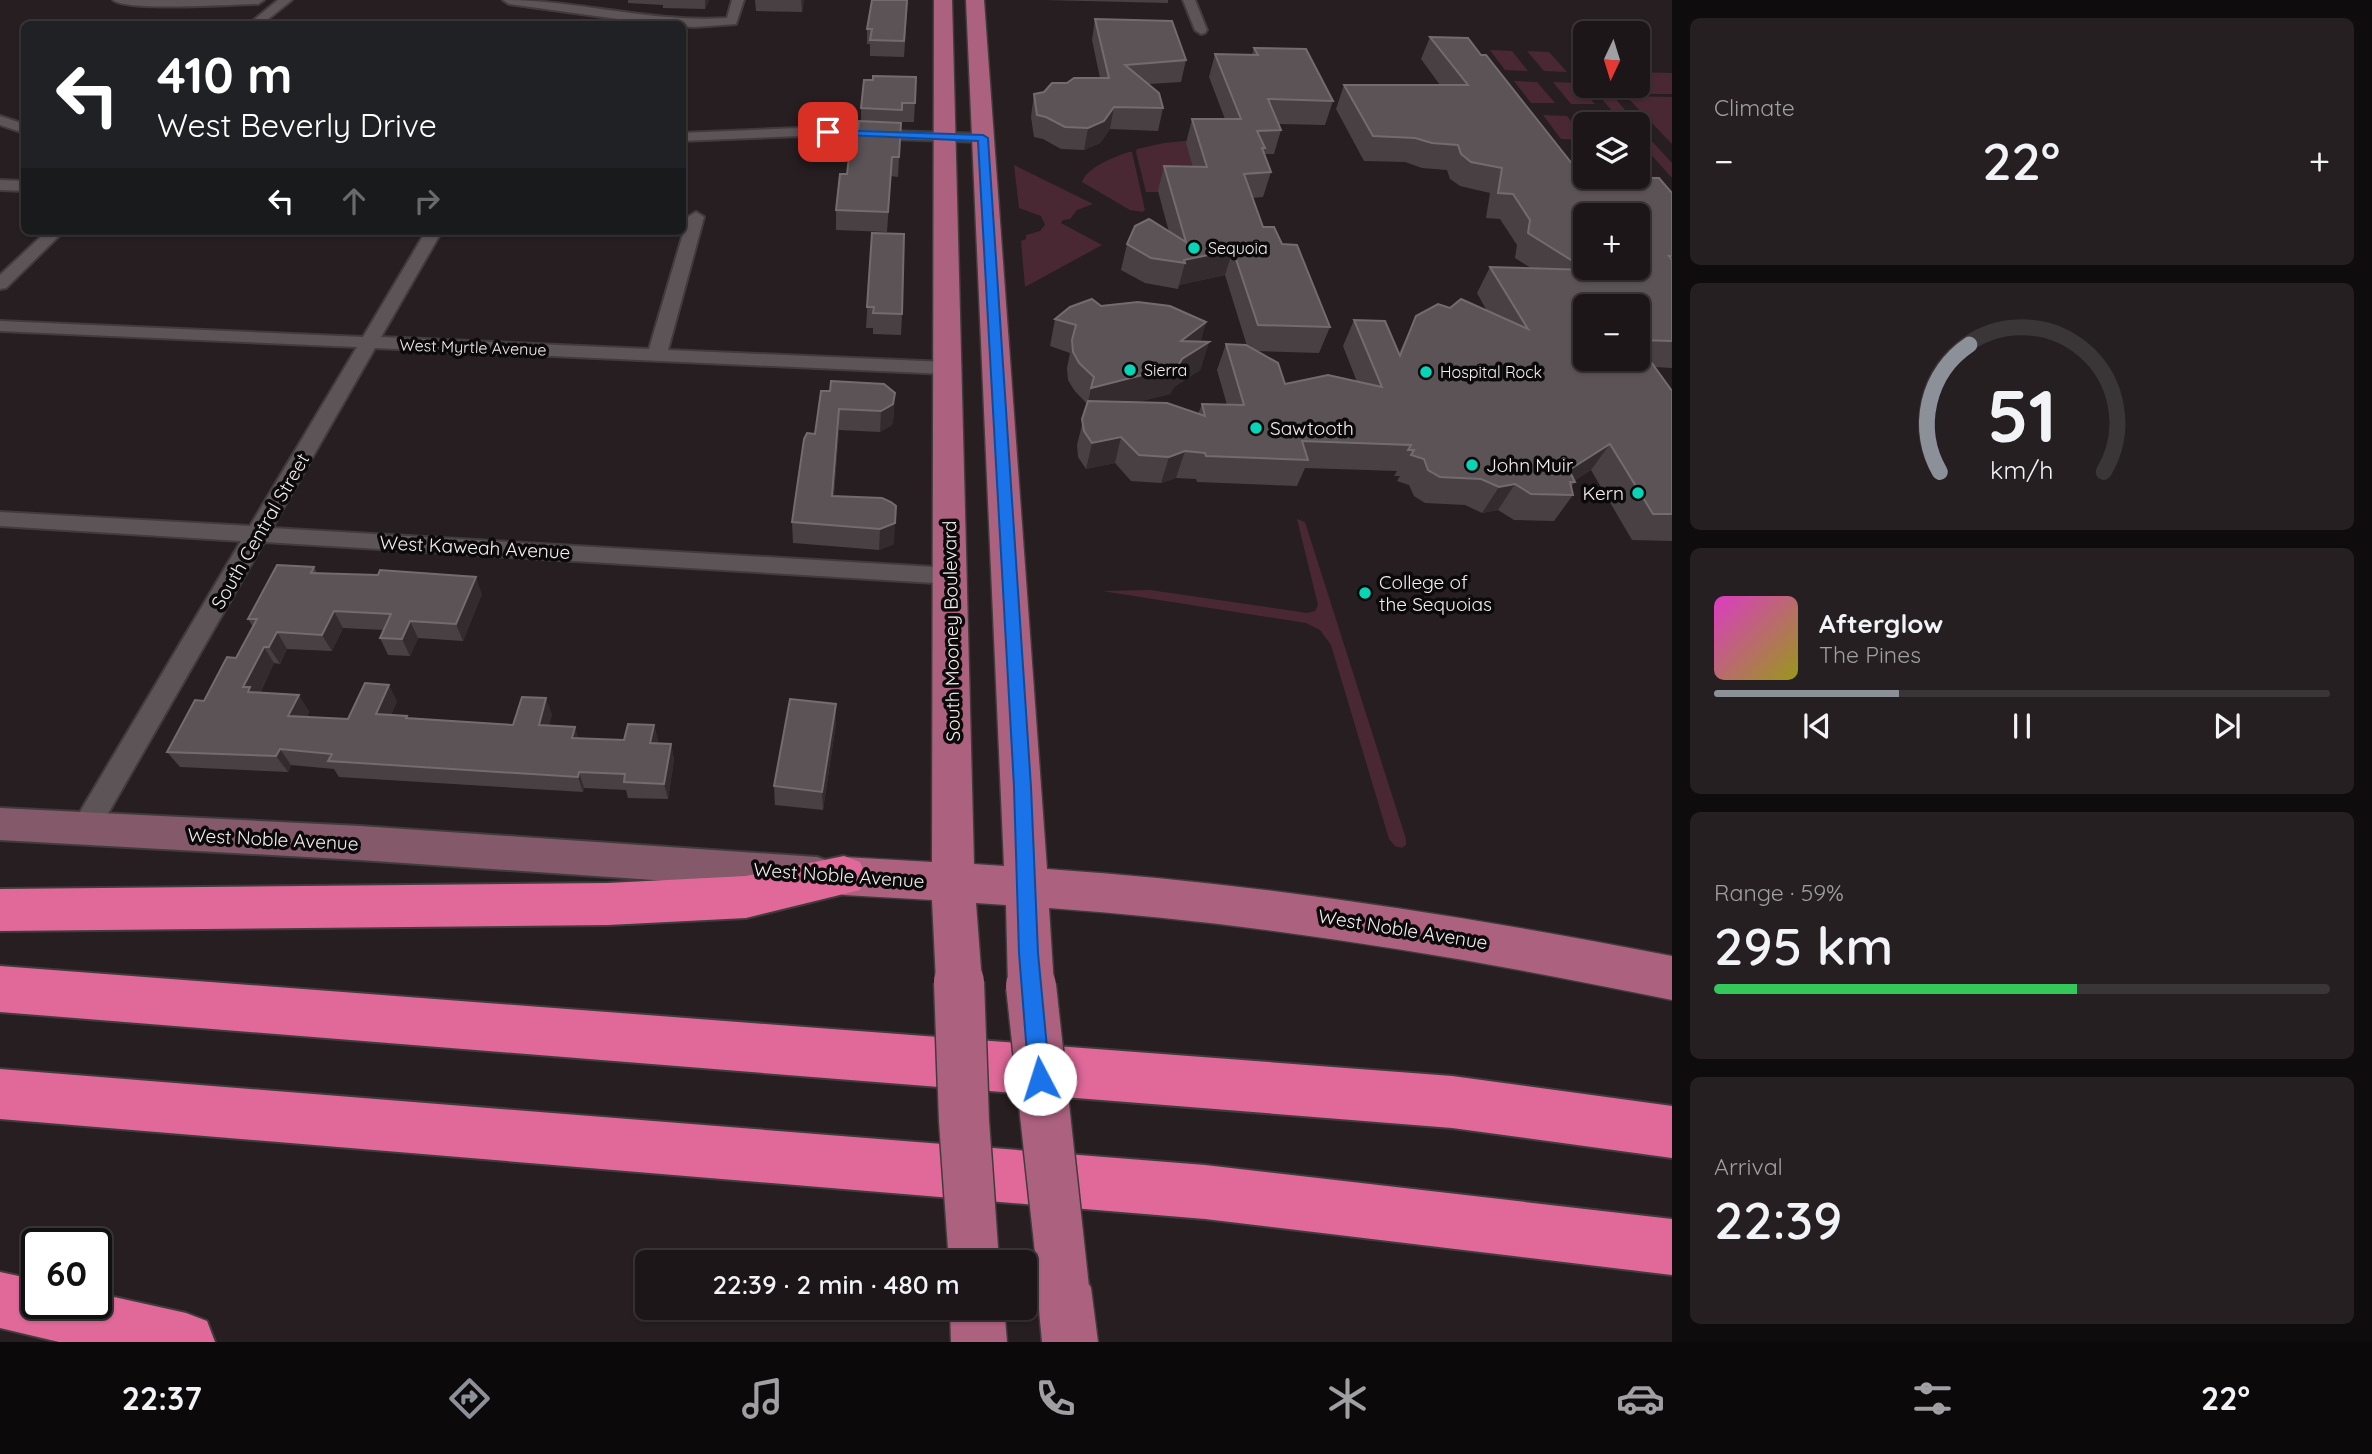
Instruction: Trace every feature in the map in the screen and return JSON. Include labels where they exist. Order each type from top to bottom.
[{"type":"highway","points":[[0,910],[608,904],[746,897],[844,876]]},
{"type":"highway","points":[[0,989],[1452,1102],[1672,1132]]},
{"type":"highway","points":[[0,1094],[1205,1192],[1672,1247]]},
{"type":"highway","points":[[0,1300],[186,1342]]},
{"type":"main road","name":"South Mooney Boulevard","points":[[943,0],[964,137],[1022,787],[1031,985],[1044,1125],[1070,1342]]},
{"type":"main road","name":"South Mooney Boulevard","points":[[974,1250],[964,1121],[953,883],[951,576],[946,368],[975,0]]},
{"type":"main road","name":"West Noble Avenue","points":[[0,824],[360,843],[1025,887],[1253,907],[1427,931],[1672,978]]},
{"type":"main road","points":[[978,1320],[979,1342]]},
{"type":"street","points":[[119,0],[258,0]]},
{"type":"street","points":[[259,21],[286,0]]},
{"type":"street","points":[[267,21],[286,0]]},
{"type":"street","points":[[509,0],[659,21],[732,21],[738,0]]},
{"type":"street","points":[[1189,0],[1200,30]]},
{"type":"street","points":[[0,120],[21,128]]},
{"type":"street","points":[[686,137],[788,132],[964,137]]},
{"type":"street","points":[[0,185],[21,186]]},
{"type":"street","points":[[657,355],[696,217]]},
{"type":"street","points":[[0,261],[28,235]]},
{"type":"street","points":[[0,284],[52,235]]},
{"type":"street","name":"South Central Street","points":[[84,830],[432,235]]},
{"type":"street","name":"West Myrtle Avenue","points":[[0,326],[946,368]]},
{"type":"street","name":"West Kaweah Avenue","points":[[0,519],[951,576]]},
{"type":"shaded area","points":[[1490,50],[1512,51],[1528,71],[1505,70]]},
{"type":"shaded area","points":[[1527,51],[1549,52],[1567,72],[1544,71]]},
{"type":"shaded area","points":[[1650,72],[1672,73],[1672,94],[1650,94]]},
{"type":"shaded area","points":[[1514,81],[1537,82],[1555,103],[1531,103]]},
{"type":"shaded area","points":[[1553,82],[1573,83],[1573,98],[1590,98],[1595,104],[1571,104]]},
{"type":"shaded area","points":[[1672,97],[1672,144],[1650,121],[1650,112],[1641,112],[1628,98]]},
{"type":"shaded area","points":[[1601,98],[1615,98],[1627,112],[1613,112]]},
{"type":"shaded area","points":[[1543,115],[1567,116],[1573,124],[1573,140],[1561,139]]},
{"type":"shaded area","points":[[1204,139],[1201,192],[1146,192],[1137,149]]},
{"type":"shaded area","points":[[1650,139],[1672,163],[1672,178],[1650,153]]},
{"type":"shaded area","points":[[1132,152],[1145,210],[1142,212],[1130,210],[1082,182],[1095,167]]},
{"type":"shaded area","points":[[1014,165],[1093,204],[1077,210],[1070,219],[1061,223],[1102,245],[1025,287],[1021,241],[1026,239],[1026,235],[1040,231],[1045,225],[1041,216],[1019,208]]},
{"type":"shaded area","points":[[1297,519],[1305,522],[1406,839],[1406,845],[1402,848],[1395,846],[1389,839],[1331,645],[1320,630],[1306,623],[1102,591],[1150,590],[1307,613],[1315,611],[1318,605]]},
{"type":"building","points":[[872,0],[907,0],[904,41],[870,40],[872,29],[867,29]]},
{"type":"building","points":[[1095,19],[1172,21],[1186,60],[1125,65],[1159,93],[1163,108],[1114,107],[1104,121],[1088,128],[1065,127],[1037,115],[1034,94],[1044,92],[1052,83],[1067,83],[1074,78],[1109,78]]},
{"type":"building","points":[[1430,37],[1468,38],[1481,55],[1486,55],[1573,165],[1573,189],[1650,189],[1650,178],[1659,178],[1672,193],[1672,256],[1669,256],[1672,260],[1672,341],[1650,340],[1650,294],[1573,294],[1573,371],[1650,371],[1650,361],[1672,391],[1672,514],[1653,514],[1610,444],[1569,470],[1575,482],[1570,482],[1573,495],[1531,494],[1515,484],[1499,487],[1481,479],[1440,477],[1428,470],[1424,459],[1411,455],[1414,450],[1408,450],[1411,445],[1302,441],[1308,460],[1206,456],[1205,453],[1185,451],[1169,457],[1139,455],[1121,437],[1092,443],[1084,431],[1082,419],[1088,401],[1167,403],[1205,416],[1202,404],[1244,405],[1226,344],[1246,345],[1278,363],[1285,384],[1328,375],[1382,387],[1354,320],[1385,321],[1400,356],[1416,316],[1438,304],[1450,308],[1461,299],[1528,329],[1490,267],[1573,270],[1573,280],[1650,280],[1650,203],[1573,203],[1573,261],[1528,233],[1530,220],[1513,194],[1498,193],[1502,168],[1471,162],[1461,154],[1458,145],[1432,143],[1415,138],[1373,136],[1344,85],[1468,85]]},
{"type":"building","points":[[1254,48],[1306,49],[1333,101],[1268,99],[1281,130],[1257,131],[1271,172],[1244,174],[1263,227],[1274,227],[1282,244],[1297,245],[1330,327],[1258,325],[1233,250],[1184,260],[1185,263],[1151,258],[1127,244],[1135,226],[1149,219],[1186,242],[1164,166],[1207,167],[1192,119],[1241,119],[1215,54],[1258,55]]},
{"type":"building","points":[[873,76],[916,77],[915,103],[902,103],[902,110],[861,108],[864,80],[873,80]]},
{"type":"building","points":[[859,121],[901,123],[899,157],[892,157],[888,212],[836,210],[840,174],[847,174],[852,130],[858,130]]},
{"type":"building","points":[[872,233],[904,234],[902,314],[873,313],[874,307],[867,307]]},
{"type":"building","points":[[1092,299],[1101,306],[1138,302],[1170,306],[1206,322],[1181,341],[1209,342],[1182,359],[1178,366],[1091,388],[1094,377],[1079,363],[1073,352],[1072,340],[1076,325],[1055,319],[1070,307]]},
{"type":"building","points":[[831,381],[884,384],[895,393],[893,404],[881,411],[839,409],[832,496],[882,498],[891,502],[896,506],[895,523],[880,529],[792,522],[804,439],[807,433],[815,434],[821,391],[830,391]]},
{"type":"building","points":[[277,565],[314,567],[311,573],[378,575],[380,570],[476,577],[456,624],[410,621],[402,639],[380,638],[391,614],[334,611],[322,635],[277,632],[269,647],[264,647],[243,687],[250,687],[248,692],[299,695],[288,716],[348,719],[365,683],[389,685],[376,714],[407,716],[406,718],[513,725],[522,697],[546,698],[539,725],[575,727],[572,738],[624,740],[628,724],[654,725],[650,743],[671,744],[664,784],[624,782],[625,774],[579,772],[578,777],[328,761],[332,754],[280,749],[276,756],[167,752],[195,700],[204,701],[227,657],[236,658],[257,619],[248,619]]},
{"type":"building","points":[[790,699],[836,704],[822,792],[774,786]]},
{"type":"place","name":"Sequoia","points":[[1194,248]]},
{"type":"place","name":"Sierra","points":[[1130,370]]},
{"type":"place","name":"Hospital Rock","points":[[1426,372]]},
{"type":"place","name":"Sawtooth","points":[[1256,428]]},
{"type":"place","name":"John Muir","points":[[1472,465]]},
{"type":"place","name":"Kern","points":[[1638,493]]},
{"type":"place","name":"College of the Sequoias","points":[[1365,593]]},
{"type":"route","points":[[828,132],[983,138],[1022,787],[1025,887],[1040,1079]]}]
